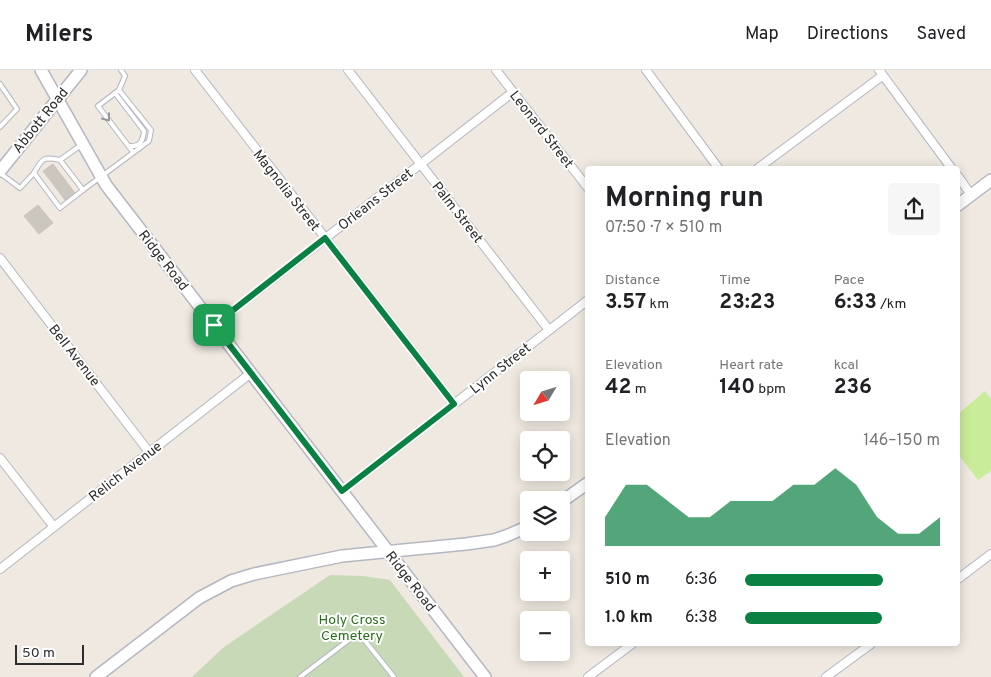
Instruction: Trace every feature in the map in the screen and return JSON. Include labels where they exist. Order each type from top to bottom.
[{"type":"street","name":"Ridge Road","points":[[41,70],[106,185],[485,677]]},
{"type":"street","name":"Abbott Road","points":[[0,172],[81,70]]},
{"type":"street","name":"Magnolia Street","points":[[195,70],[454,404]]},
{"type":"street","name":"Palm Street","points":[[348,70],[550,330]]},
{"type":"street","name":"Leonard Street","points":[[496,70],[585,184]]},
{"type":"street","points":[[649,71],[717,166]]},
{"type":"street","points":[[760,166],[880,73],[950,166]]},
{"type":"street","name":"Orleans Street","points":[[214,325],[513,92]]},
{"type":"street","points":[[960,179],[972,194]]},
{"type":"street","points":[[960,203],[991,180]]},
{"type":"street","name":"Bell Avenue","points":[[2,264],[149,452]]},
{"type":"street","name":"Lynn Street","points":[[342,491],[585,302]]},
{"type":"street","name":"Relich Avenue","points":[[0,569],[251,373]]},
{"type":"street","points":[[0,458],[54,527]]},
{"type":"street","points":[[570,496],[585,486]]},
{"type":"street","points":[[96,677],[199,598],[231,581],[254,574],[342,556],[494,540],[520,530]]},
{"type":"street","points":[[960,577],[991,554]]},
{"type":"street","points":[[588,677],[629,646]]},
{"type":"street","points":[[826,677],[869,646]]},
{"type":"lane","points":[[121,70],[125,76],[118,91],[98,106],[133,152]]},
{"type":"lane","points":[[0,84],[17,109],[0,127]]},
{"type":"lane","points":[[118,91],[144,131],[139,145],[129,146]]},
{"type":"lane","points":[[34,172],[60,208],[149,141],[151,130],[118,91]]},
{"type":"lane","points":[[60,160],[82,144]]},
{"type":"lane","points":[[0,172],[20,188],[40,162],[44,158],[49,157],[60,160],[83,190]]},
{"type":"lane","points":[[300,677],[350,638],[362,637],[394,677]]},
{"type":"green space","points":[[985,391],[991,399],[991,471],[978,480],[960,457],[960,412]]},
{"type":"green space","name":"Holy Cross Cemetery","points":[[330,575],[363,576],[390,580],[464,677],[192,677],[224,647]]},
{"type":"building","points":[[53,164],[75,193],[65,200],[43,171]]},
{"type":"building","points":[[38,205],[53,223],[39,234],[24,216]]},
{"type":"route","points":[[325,238],[454,404],[342,491],[214,325],[325,238]]}]
